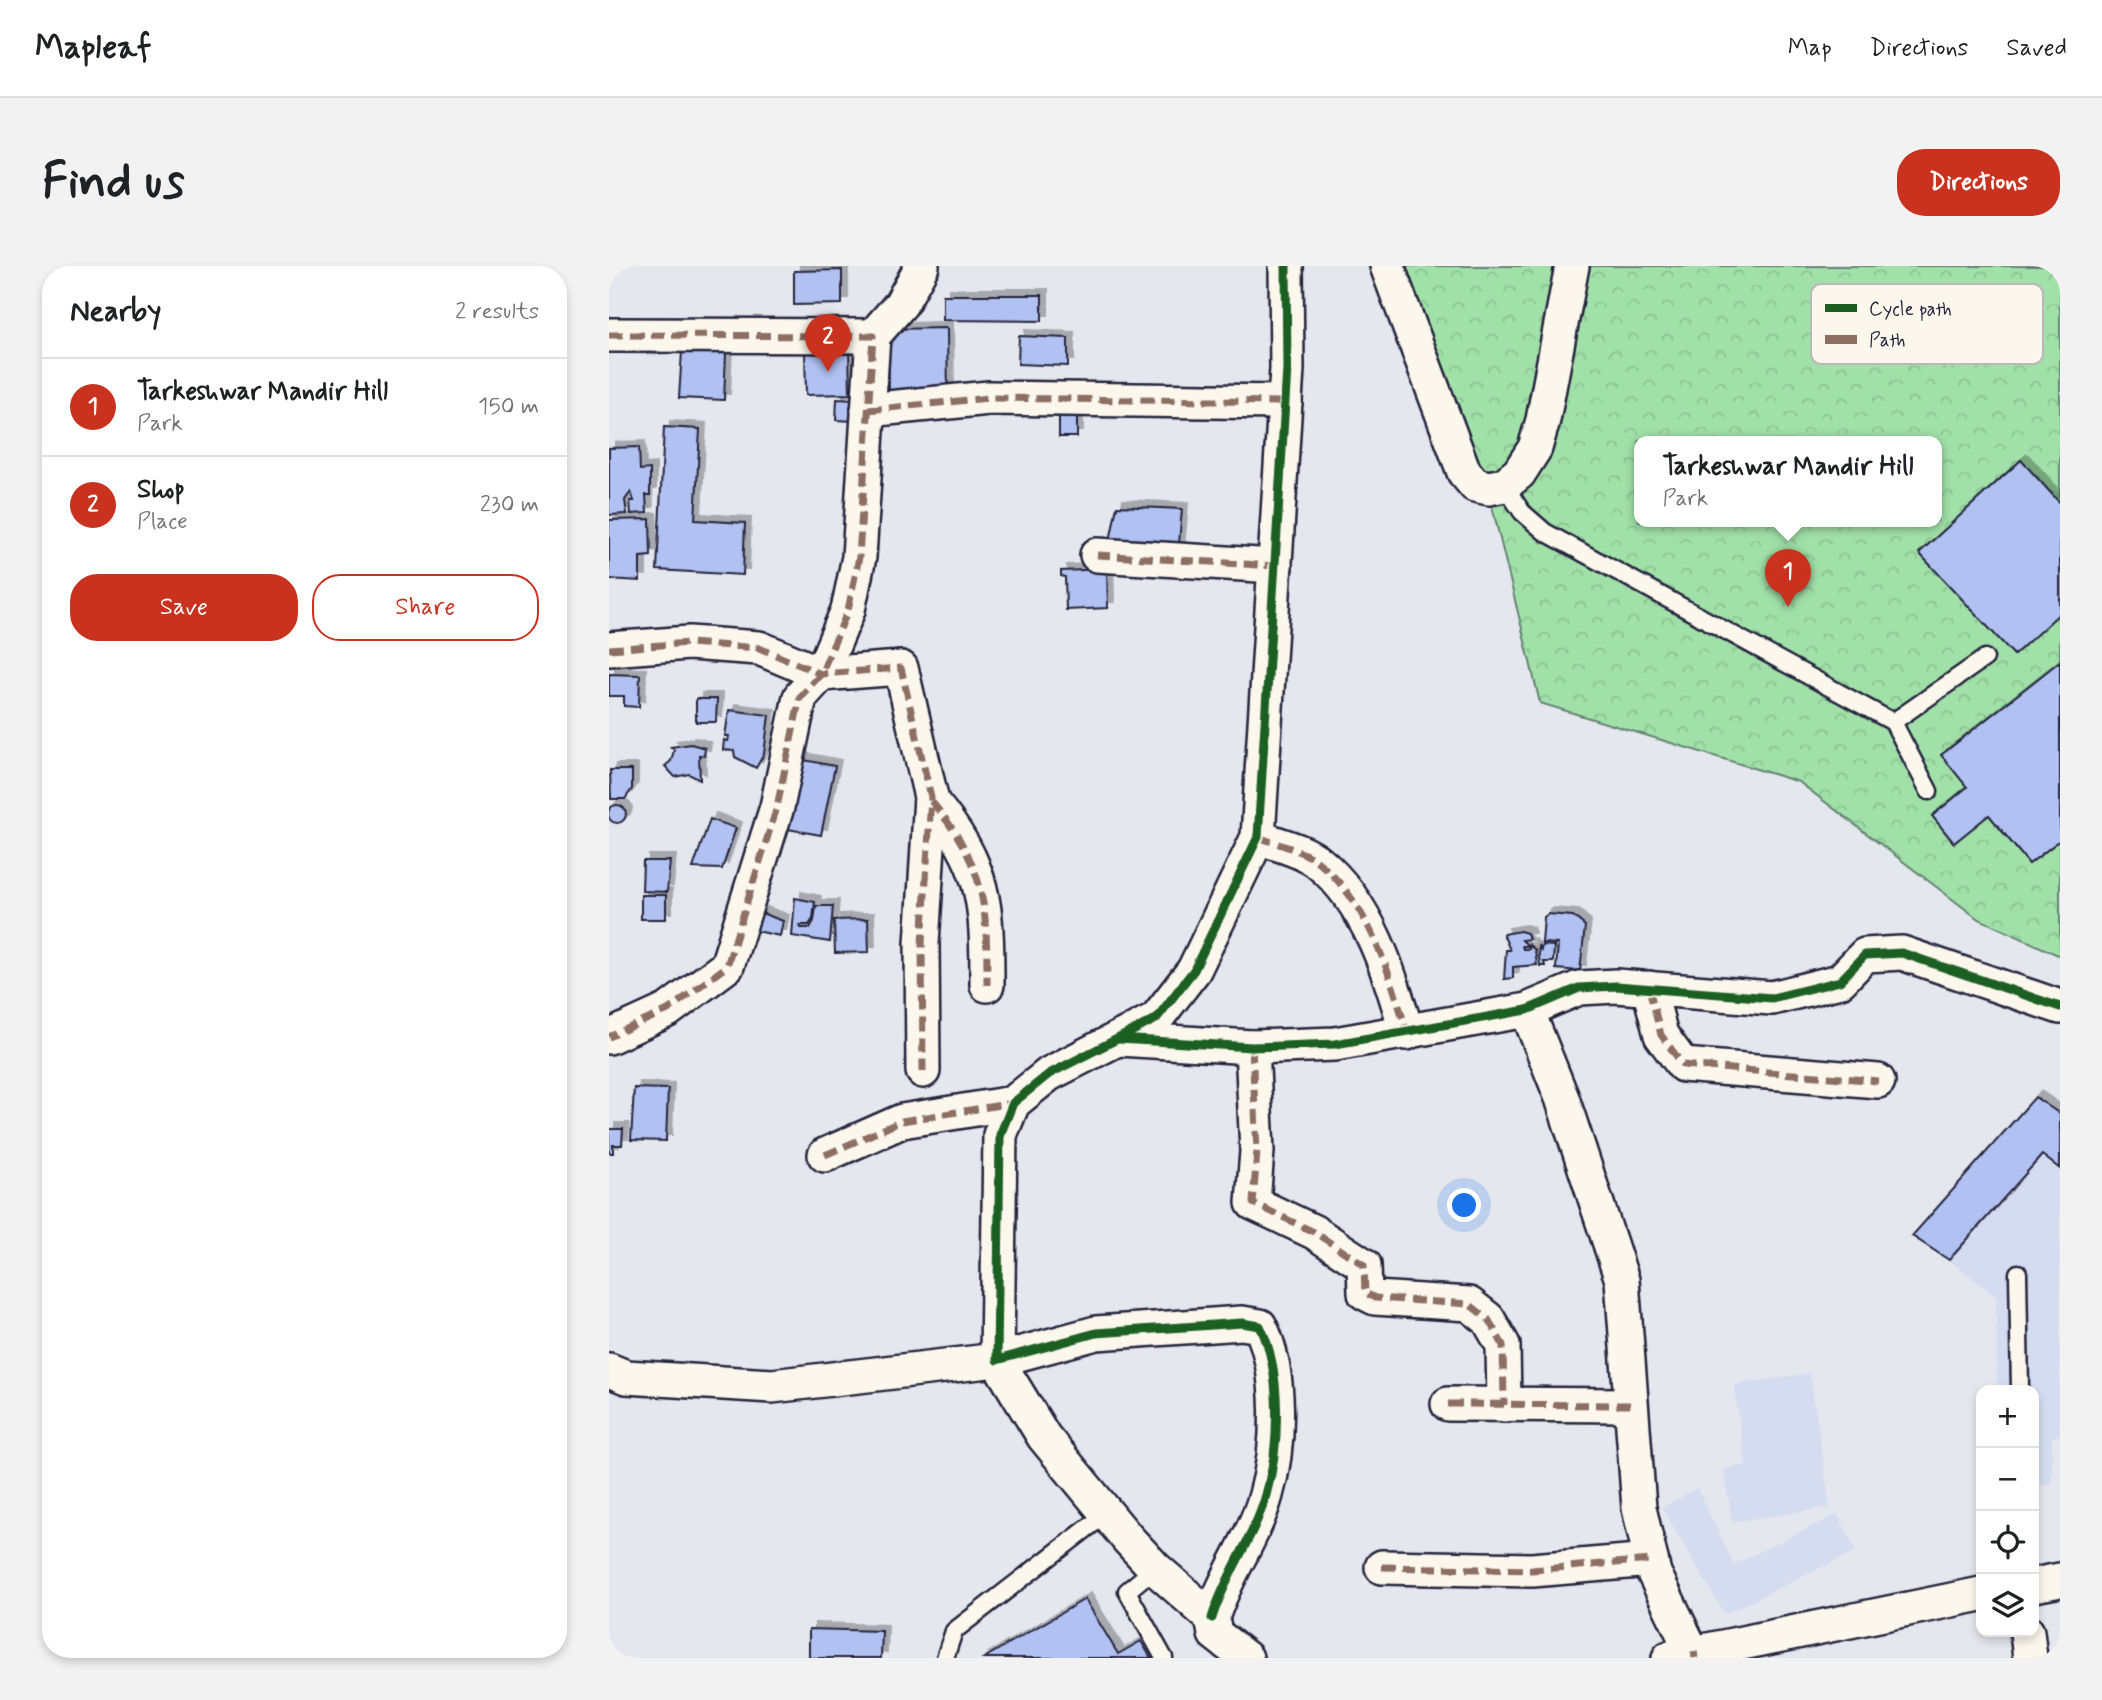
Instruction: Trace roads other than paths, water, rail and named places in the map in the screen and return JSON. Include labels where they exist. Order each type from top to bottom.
[{"type":"street","points":[[609,1037],[668,1010],[727,966],[777,807],[800,697],[821,674],[848,610],[859,557],[873,336],[901,304],[922,266]]},
{"type":"street","points":[[1212,1618],[1155,1568],[1107,1513],[1044,1437],[997,1360],[1000,1135],[1013,1103],[1049,1073],[1156,1019],[1194,970],[1258,837],[1285,402],[1286,266]]},
{"type":"street","points":[[1387,266],[1464,472],[1475,485],[1489,488],[1504,485],[1519,474],[1535,448],[1572,266]]},
{"type":"street","points":[[609,335],[873,336]]},
{"type":"street","points":[[868,411],[989,398],[1285,402]]},
{"type":"street","points":[[1097,555],[1275,566]]},
{"type":"street","points":[[609,649],[689,643],[759,648],[821,674],[901,668],[913,709],[931,801],[922,944],[923,1071]]},
{"type":"street","points":[[931,801],[968,851],[982,886],[987,924],[987,985]]},
{"type":"street","points":[[1258,837],[1317,861],[1354,903],[1385,957],[1407,1033]]},
{"type":"street","points":[[1119,1039],[1252,1047],[1335,1044],[1527,1010],[1579,988],[1616,986],[1772,998],[1840,981],[1865,955],[1902,953],[2060,1007]]},
{"type":"street","points":[[1649,988],[1661,1035],[1683,1065],[1878,1081]]},
{"type":"street","points":[[1527,1010],[1562,1098],[1622,1280],[1639,1508],[1654,1573],[1686,1656],[1976,1595]]},
{"type":"street","points":[[1252,1047],[1257,1103],[1253,1203],[1314,1233],[1364,1265],[1365,1293],[1375,1298],[1469,1304],[1488,1319],[1503,1345],[1504,1405]]},
{"type":"street","points":[[825,1155],[902,1121],[1013,1103]]},
{"type":"street","points":[[609,1370],[626,1377],[772,1386],[997,1360],[1096,1333],[1242,1323],[1260,1325],[1269,1345],[1278,1422],[1266,1494],[1212,1618],[1215,1634],[1246,1658]]},
{"type":"street","points":[[1448,1404],[1630,1405]]},
{"type":"street","points":[[1382,1567],[1532,1570],[1651,1560]]},
{"type":"street","points":[[2039,1584],[2060,1580]]},
{"type":"street","points":[[2028,1637],[2030,1658]]},
{"type":"lane","points":[[1504,485],[1522,512],[1545,533],[1893,722],[1929,791]]},
{"type":"lane","points":[[1893,722],[1985,658]]},
{"type":"lane","points":[[2018,1272],[2020,1385]]},
{"type":"lane","points":[[945,1658],[954,1631],[1107,1513]]},
{"type":"lane","points":[[1155,1568],[1128,1591],[1164,1658]]},
{"type":"place","name":"Shop","points":[[828,372]]},
{"type":"place","name":"Tarkeshwar Mandir Hill","points":[[1788,607]]}]
